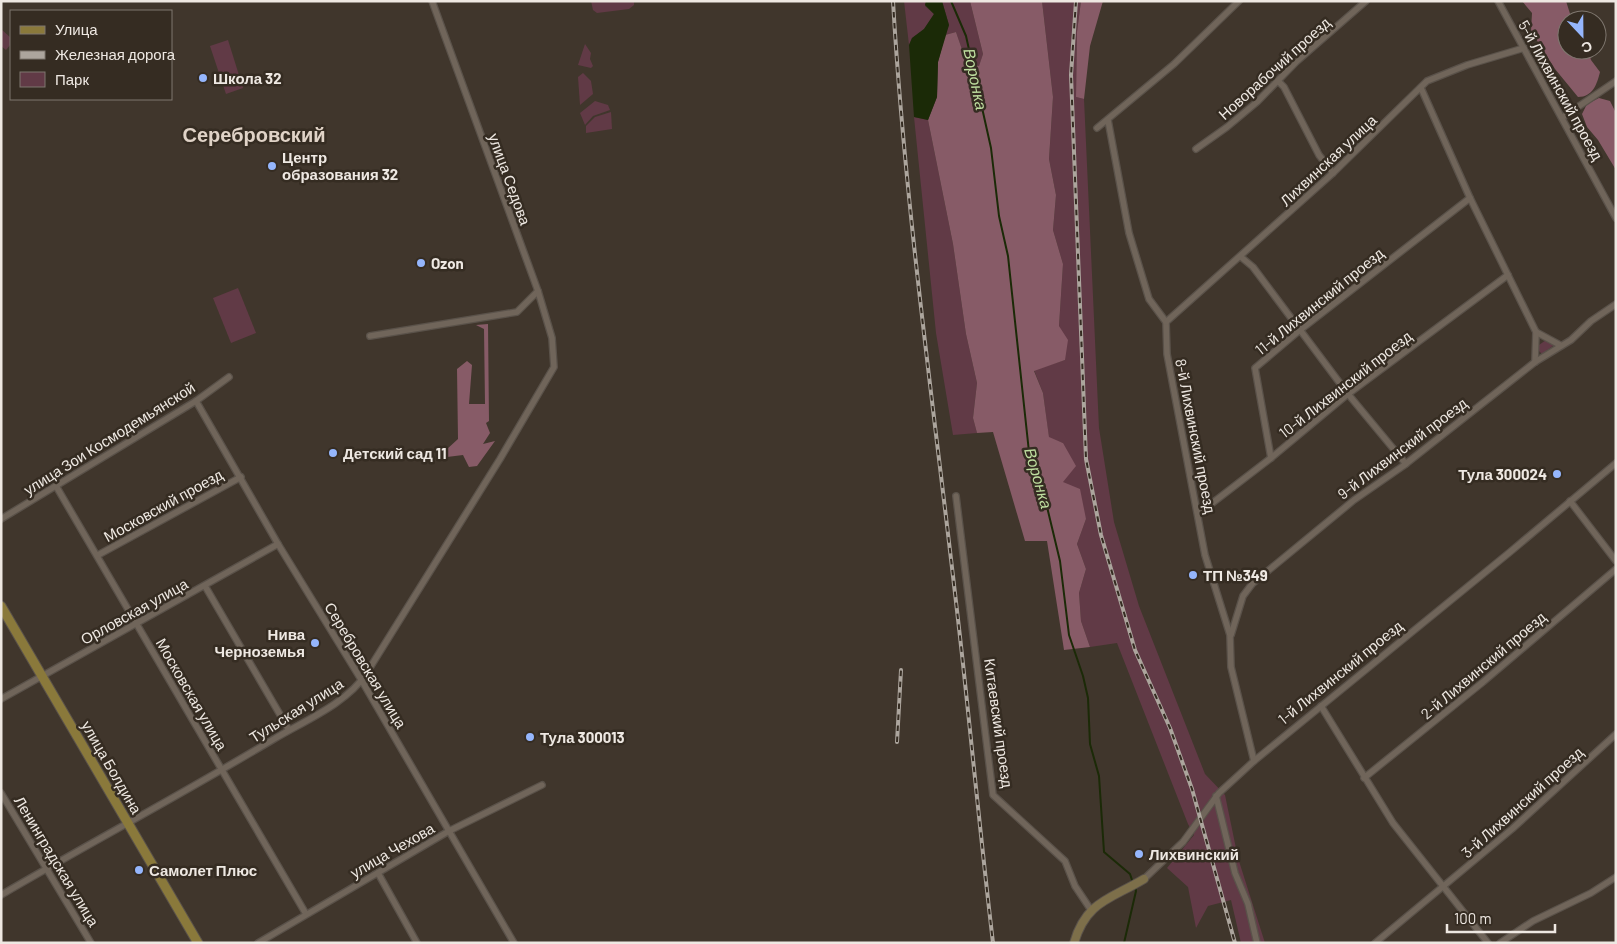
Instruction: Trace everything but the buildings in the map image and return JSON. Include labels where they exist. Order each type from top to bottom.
[{"type":"main road","name":"улица Болдина","points":[[1,606],[198,943]]},
{"type":"street","name":"улица Седова","points":[[432,1],[538,291],[552,338],[555,355],[554,367]]},
{"type":"street","points":[[1097,128],[1185,55],[1239,1]]},
{"type":"street","name":"Новорабочий проезд","points":[[1196,149],[1227,127],[1279,82],[1296,62],[1366,1]]},
{"type":"street","name":"5-й Лихвинский проезд","points":[[1498,1],[1563,117],[1616,218]]},
{"type":"street","name":"Лихвинская улица","points":[[1166,322],[1333,173],[1428,82],[1467,64],[1524,48]]},
{"type":"street","points":[[1563,117],[1616,81]]},
{"type":"street","points":[[1279,82],[1284,87],[1319,155],[1333,173]]},
{"type":"street","points":[[1421,88],[1452,153],[1470,198],[1536,332],[1536,362]]},
{"type":"street","points":[[1108,120],[1129,233],[1151,303],[1166,322]]},
{"type":"street","name":"11-й Лихвинский проезд","points":[[1271,458],[1255,369],[1300,330],[1470,198]]},
{"type":"street","points":[[1241,257],[1253,267],[1348,394],[1406,464]]},
{"type":"street","name":"10-й Лихвинский проезд","points":[[1198,514],[1271,458],[1348,394],[1508,274]]},
{"type":"street","points":[[370,336],[517,312],[538,291]]},
{"type":"street","name":"9-й Лихвинский проезд","points":[[1230,635],[1243,596],[1252,584],[1333,516],[1406,464],[1536,362],[1573,338],[1591,321],[1616,304]]},
{"type":"street","name":"8-й Лихвинский проезд","points":[[1166,322],[1167,354],[1198,514],[1209,568],[1230,635],[1231,667],[1254,761]]},
{"type":"street","points":[[1536,332],[1560,345]]},
{"type":"street","name":"Тульская улица","points":[[1,895],[222,770],[333,704],[362,681],[500,459],[554,367]]},
{"type":"street","name":"улица Зои Космодемьянской","points":[[1,519],[196,401],[229,377]]},
{"type":"street","name":"Серебровская улица","points":[[196,401],[278,544],[362,681],[514,943]]},
{"type":"street","name":"1-й Лихвинский проезд","points":[[1092,910],[1106,898],[1125,890],[1144,878],[1189,835],[1216,796],[1254,761],[1616,462]]},
{"type":"street","name":"Московский проезд","points":[[98,555],[241,477]]},
{"type":"street","name":"Московская улица","points":[[56,486],[306,914]]},
{"type":"street","name":"Китаевский проезд","points":[[956,496],[993,795],[1065,862],[1075,886],[1092,910]]},
{"type":"street","points":[[1570,501],[1616,561]]},
{"type":"street","name":"Орловская улица","points":[[1,699],[278,544]]},
{"type":"street","name":"2-й Лихвинский проезд","points":[[1364,778],[1483,682],[1616,569]]},
{"type":"street","points":[[205,586],[289,730]]},
{"type":"street","points":[[1320,706],[1393,823],[1488,943]]},
{"type":"street","name":"3-й Лихвинский проезд","points":[[1375,943],[1548,797],[1616,734]]},
{"type":"street","name":"улица Чехова","points":[[258,943],[449,831],[542,785]]},
{"type":"street","name":"Ленинградская улица","points":[[1,793],[91,943]]},
{"type":"street","points":[[1216,796],[1235,872],[1248,904],[1257,943]]},
{"type":"street","points":[[378,873],[416,943]]},
{"type":"street","points":[[1500,943],[1533,921],[1591,893],[1616,876]]},
{"type":"street","points":[[1074,943],[1080,928],[1092,910]]},
{"type":"green space","points":[[591,1],[634,1],[634,5],[629,9],[597,13],[593,10]]},
{"type":"green space","points":[[904,1],[926,1],[925,6],[934,14],[924,29],[912,38],[909,45]]},
{"type":"green space","points":[[942,1],[970,1],[983,54],[979,67],[967,64],[956,32],[945,35],[949,25]]},
{"type":"green space","points":[[1042,1],[1081,1],[1077,32],[1076,97],[1084,99],[1099,428],[1114,522],[1139,606],[1205,774],[1225,795],[1238,858],[1265,943],[1241,943],[1231,900],[1208,906],[1196,928],[1188,887],[1167,868],[1194,835],[1117,643],[1090,647],[1081,621],[1079,593],[1086,569],[1077,544],[1086,519],[1063,482],[1063,443],[1049,438],[1043,393],[1034,370],[1065,360],[1059,326],[1063,264],[1053,230],[1056,195],[1049,159],[1053,97]]},
{"type":"green space","points":[[1,29],[10,37],[10,45],[6,50],[1,46]]},
{"type":"green space","points":[[228,40],[243,88],[226,94],[210,46]]},
{"type":"green space","points":[[585,44],[591,53],[590,59],[593,66],[591,68],[578,65]]},
{"type":"green space","points":[[583,73],[591,81],[593,94],[580,105],[578,77]]},
{"type":"green space","points":[[595,101],[608,105],[610,110],[593,116],[585,125],[580,113]]},
{"type":"green space","points":[[611,112],[612,129],[586,133],[586,126],[595,117]]},
{"type":"green space","points":[[914,117],[928,120],[953,244],[966,334],[977,383],[973,418],[977,433],[953,435],[936,333]]},
{"type":"green space","points":[[238,288],[256,333],[231,343],[213,298]]},
{"type":"green space","points":[[1546,340],[1554,345],[1542,354],[1539,351],[1539,345]]},
{"type":"shaded area","points":[[926,1],[942,1],[949,25],[938,62],[937,97],[928,120],[914,117],[909,45],[912,38],[924,29],[934,14],[925,5]]},
{"type":"shaded area","points":[[970,1],[1042,1],[1053,97],[1049,159],[1056,195],[1053,230],[1063,264],[1059,326],[1068,340],[1065,360],[1034,371],[1043,393],[1049,437],[1063,443],[1076,466],[1063,482],[1080,489],[1086,519],[1077,544],[1086,569],[1079,593],[1081,621],[1090,647],[1064,650],[1047,541],[1025,541],[993,432],[977,433],[973,418],[977,383],[966,334],[953,244],[928,120],[937,97],[938,62],[945,35],[956,32],[967,64],[979,66],[983,54]]},
{"type":"shaded area","points":[[1081,1],[1103,1],[1090,46],[1084,99],[1076,97],[1077,32]]},
{"type":"shaded area","points":[[1522,1],[1566,1],[1569,10],[1557,10],[1557,60],[1591,60],[1600,72],[1594,89],[1587,95],[1578,97],[1555,69],[1531,31],[1532,13]]},
{"type":"shaded area","points":[[1599,98],[1610,101],[1616,113],[1616,170],[1598,140],[1587,127],[1582,114],[1587,104]]},
{"type":"shaded area","points":[[488,324],[489,421],[486,423],[490,433],[483,444],[495,441],[477,466],[469,467],[463,455],[447,457],[446,450],[458,439],[457,369],[467,361],[472,365],[469,404],[485,404],[484,329],[476,325]]},
{"type":"waterway","name":"Воронка","points":[[951,1],[966,36],[991,148],[999,216],[1008,256],[1029,452],[1042,486],[1060,561],[1069,635],[1083,676],[1088,698],[1090,744],[1099,776],[1104,852],[1130,874],[1133,883]]},
{"type":"waterway","name":"Воронка","points":[[1124,943],[1136,891],[1135,887]]},
{"type":"railway","points":[[893,1],[906,167],[954,581],[993,943]]},
{"type":"railway","points":[[1076,1],[1071,75],[1086,459],[1101,535],[1135,650],[1170,728],[1192,789],[1235,943]]},
{"type":"railway","points":[[897,742],[901,670]]},
{"type":"place","name":"Школа 32","points":[[203,78]]},
{"type":"place","name":"Центр образования 32","points":[[272,166]]},
{"type":"place","name":"Ozon","points":[[421,263]]},
{"type":"place","name":"Детский сад 11","points":[[333,453]]},
{"type":"place","name":"Тула 300024","points":[[1557,474]]},
{"type":"place","name":"ТП №349","points":[[1193,575]]},
{"type":"place","name":"Нива Черноземья","points":[[315,643]]},
{"type":"place","name":"Тула 300013","points":[[530,737]]},
{"type":"place","name":"Лихвинский","points":[[1139,854]]},
{"type":"place","name":"Самолет Плюс","points":[[139,870]]},
{"type":"district","name":"Серебровский","points":[[254,134]]}]
